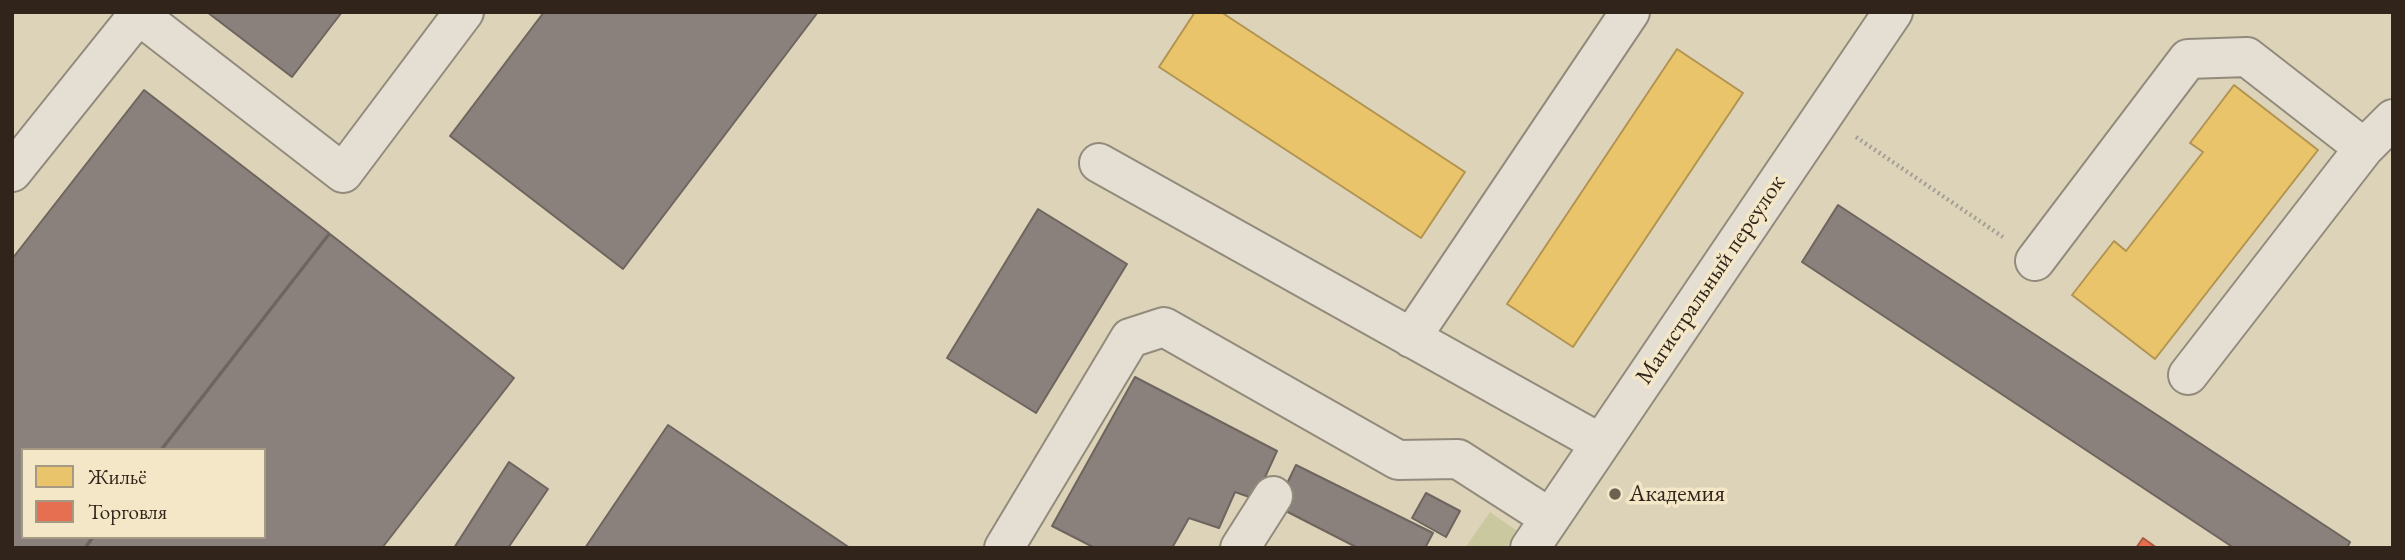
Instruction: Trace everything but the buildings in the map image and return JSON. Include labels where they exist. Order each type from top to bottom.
[{"type":"street","points":[[12,172],[137,14],[343,173],[464,12]]},
{"type":"street","points":[[1411,338],[1630,12]]},
{"type":"street","name":"Магистральный переулок","points":[[1540,533],[1893,12]]},
{"type":"street","points":[[2035,261],[2188,59],[2246,57],[2364,148]]},
{"type":"street","points":[[2188,375],[2364,148],[2393,119]]},
{"type":"street","points":[[1099,163],[1600,443]]},
{"type":"street","points":[[1004,548],[1130,338],[1164,327],[1398,460],[1458,459],[1540,533]]},
{"type":"street","points":[[1240,548],[1273,496]]},
{"type":"path","points":[[1856,137],[2003,237]]},
{"type":"shaded area","points":[[1490,512],[1517,531],[1506,548],[1465,548]]},
{"type":"place","name":"Академия","points":[[1615,494]]}]
